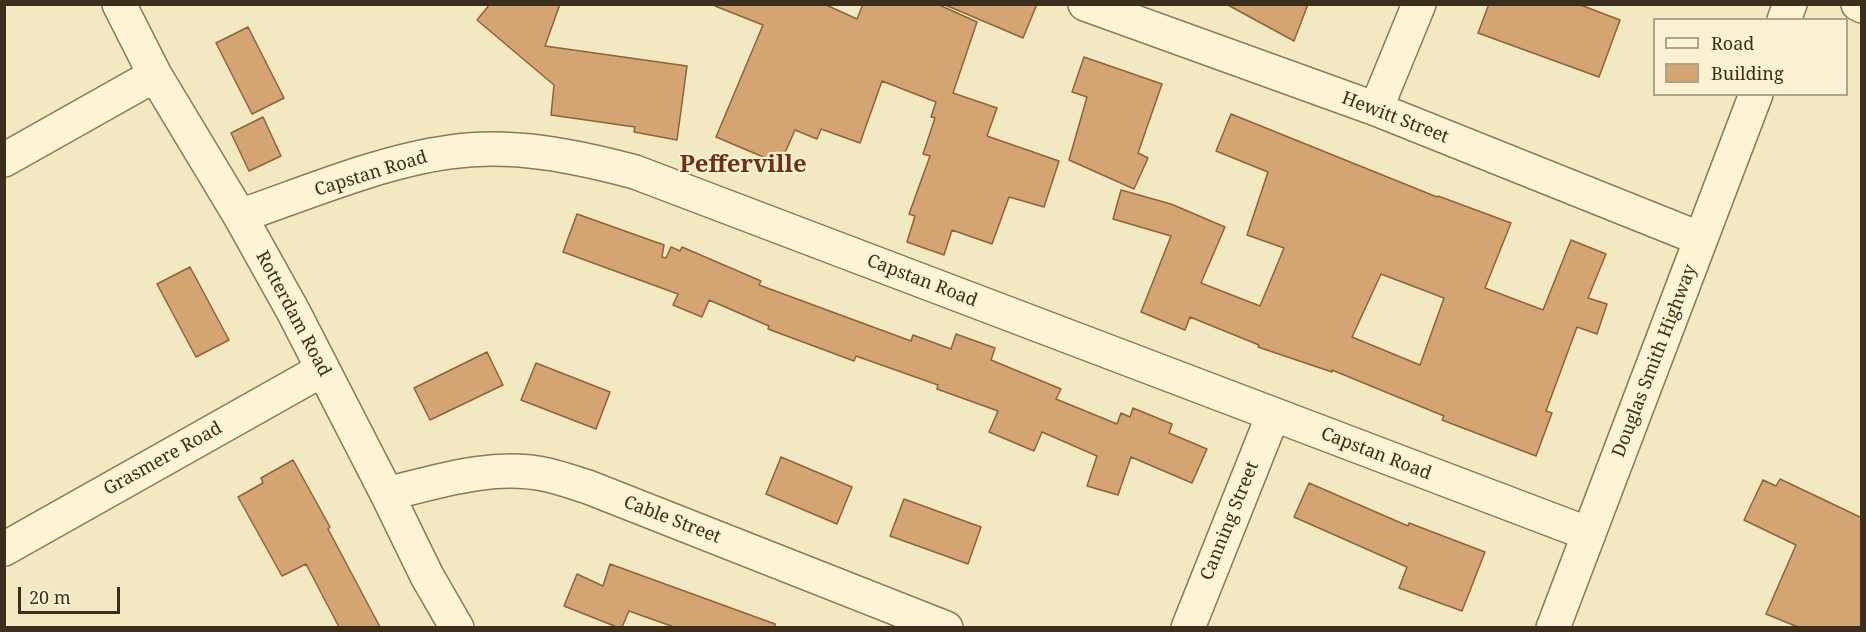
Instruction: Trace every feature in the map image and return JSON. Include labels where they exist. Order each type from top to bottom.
[{"type":"street","name":"Rotterdam Road","points":[[119,4],[155,75],[240,216],[387,494],[427,576],[457,627]]},
{"type":"street","name":"Hewitt Street","points":[[1085,4],[1376,109],[1701,239]]},
{"type":"street","points":[[1376,109],[1419,4]]},
{"type":"street","points":[[4,160],[155,75]]},
{"type":"street","name":"Douglas Smith Highway","points":[[1553,627],[1755,96]]},
{"type":"street","name":"Capstan Road","points":[[240,216],[394,164],[450,152],[494,149],[587,159],[635,172],[1589,534]]},
{"type":"street","name":"Grasmere Road","points":[[4,549],[322,370]]},
{"type":"street","name":"Canning Street","points":[[1188,627],[1273,415]]},
{"type":"street","name":"Cable Street","points":[[387,494],[460,475],[506,472],[546,475],[588,487],[946,627]]},
{"type":"building","points":[[490,4],[560,4],[545,46],[687,66],[677,140],[634,132],[635,127],[551,115],[554,85],[477,20]]},
{"type":"building","points":[[715,4],[824,4],[857,19],[863,4],[937,4],[977,22],[953,93],[997,108],[987,136],[1059,161],[1044,207],[1009,197],[992,244],[952,230],[944,255],[907,242],[915,216],[909,214],[930,156],[923,154],[935,118],[931,117],[936,102],[882,81],[860,143],[821,129],[817,139],[795,130],[780,164],[716,137],[763,25],[715,6]]},
{"type":"building","points":[[943,4],[1037,4],[1023,38]]},
{"type":"building","points":[[1226,4],[1308,4],[1294,41]]},
{"type":"building","points":[[1489,4],[1578,4],[1620,20],[1599,77],[1478,33]]},
{"type":"building","points":[[248,27],[284,98],[252,114],[216,43]]},
{"type":"building","points":[[1084,57],[1162,84],[1138,153],[1148,158],[1134,189],[1069,160],[1087,97],[1072,92]]},
{"type":"building","points":[[1231,114],[1437,197],[1511,223],[1485,288],[1543,310],[1571,240],[1606,254],[1588,298],[1607,304],[1597,334],[1577,327],[1546,411],[1552,413],[1536,456],[1442,420],[1444,416],[1332,370],[1332,372],[1258,347],[1259,345],[1190,317],[1185,330],[1141,312],[1171,236],[1113,219],[1121,190],[1171,204],[1225,227],[1201,283],[1260,306],[1284,248],[1247,235],[1268,172],[1216,151]],"holes":[[[1381,274],[1444,298],[1420,365],[1352,337]]]},
{"type":"building","points":[[263,117],[281,156],[249,171],[231,133]]},
{"type":"building","points":[[577,214],[664,245],[662,257],[666,258],[671,247],[680,251],[682,247],[761,281],[759,285],[911,341],[913,335],[951,349],[956,334],[995,348],[991,360],[1061,389],[1056,399],[1117,424],[1121,413],[1130,417],[1133,408],[1172,424],[1169,433],[1207,449],[1192,483],[1131,457],[1118,495],[1087,486],[1097,456],[1042,432],[1034,451],[989,432],[998,411],[937,389],[938,385],[856,356],[854,361],[768,329],[769,326],[709,300],[702,317],[673,305],[678,294],[563,252]]},
{"type":"building","points":[[190,267],[229,340],[196,357],[157,284]]},
{"type":"building","points":[[487,352],[503,385],[430,420],[414,388]]},
{"type":"building","points":[[536,363],[610,392],[596,429],[521,400]]},
{"type":"building","points":[[781,457],[852,487],[837,524],[766,494]]},
{"type":"building","points":[[293,460],[330,527],[328,529],[380,627],[339,627],[306,564],[282,576],[238,497],[263,483],[261,478]]},
{"type":"building","points":[[1780,479],[1862,518],[1862,627],[1798,627],[1766,614],[1796,545],[1744,520],[1763,480],[1776,486]]},
{"type":"building","points":[[1309,483],[1408,526],[1409,523],[1485,552],[1462,611],[1399,588],[1407,567],[1294,517]]},
{"type":"building","points":[[904,499],[981,527],[968,564],[890,536]]},
{"type":"building","points":[[610,564],[775,624],[775,627],[674,627],[629,611],[622,627],[617,627],[564,606],[577,574],[603,586]]},
{"type":"district","name":"Pefferville","points":[[743,165]]}]
